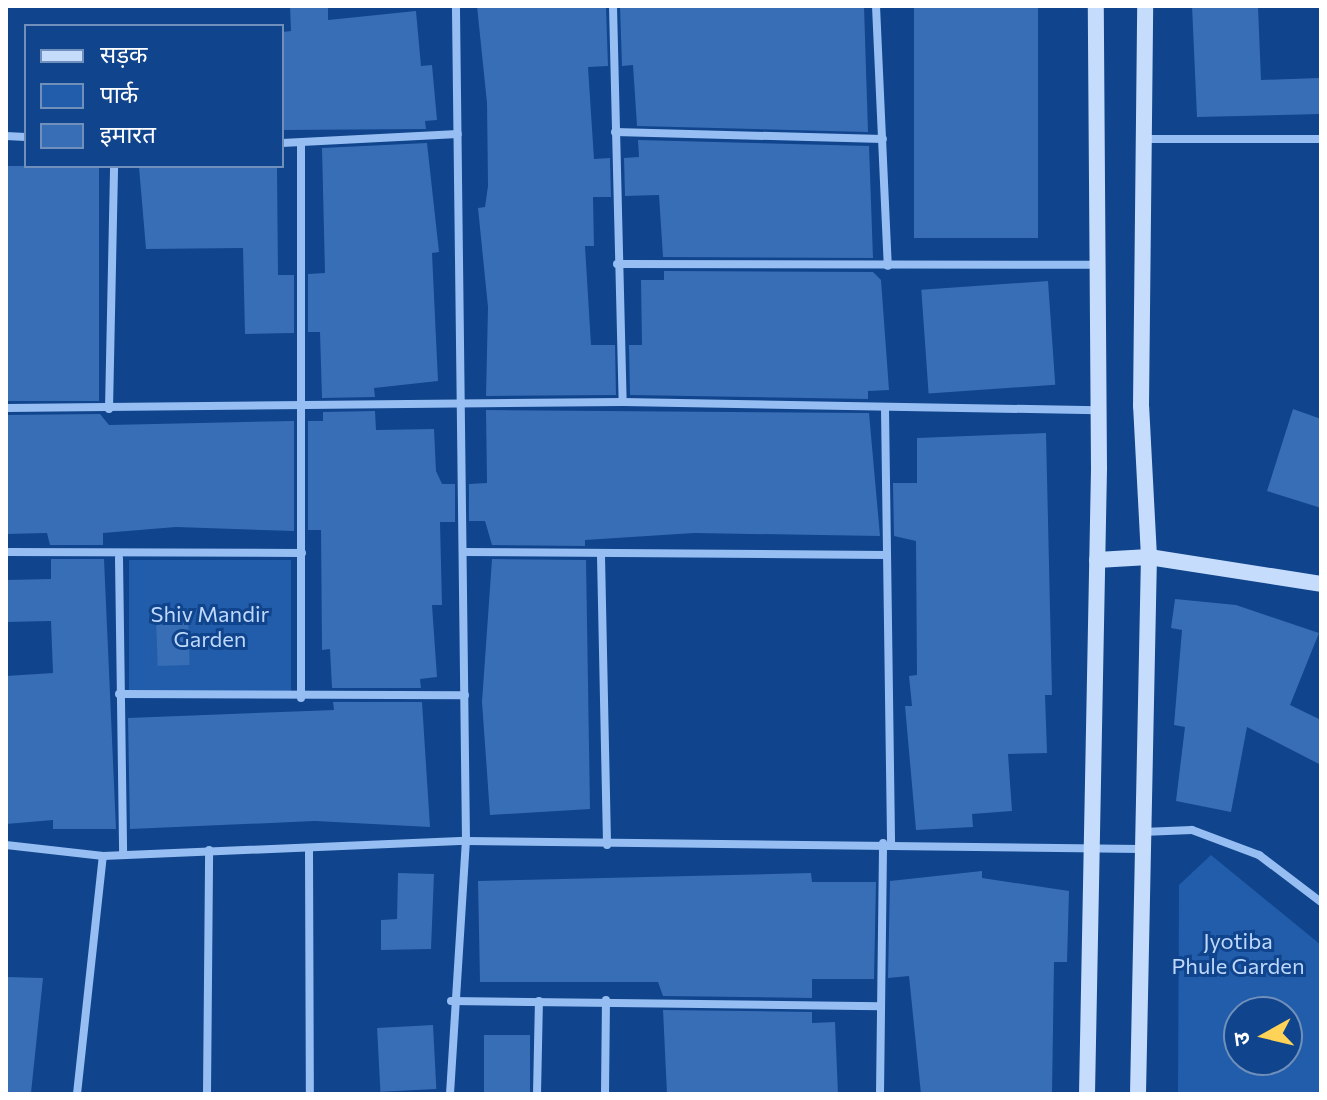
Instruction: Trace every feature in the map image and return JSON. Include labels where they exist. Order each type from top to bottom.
[{"type":"street","points":[[450,1094],[451,1001],[466,841],[456,6]]},
{"type":"street","points":[[613,6],[617,264],[623,402]]},
{"type":"street","points":[[876,6],[888,266]]},
{"type":"street","points":[[1087,1094],[1097,560],[1096,6]]},
{"type":"street","points":[[1138,1094],[1149,557],[1143,139],[1145,6]]},
{"type":"street","points":[[615,132],[883,139]]},
{"type":"street","points":[[284,143],[458,134]]},
{"type":"street","points":[[1143,139],[1321,139]]},
{"type":"street","points":[[301,143],[301,698]]},
{"type":"street","points":[[109,409],[114,168]]},
{"type":"street","points":[[617,264],[1098,265]]},
{"type":"street","points":[[6,408],[303,410],[623,402],[885,409],[1098,410]]},
{"type":"street","points":[[880,1094],[880,1006],[887,844],[885,409]]},
{"type":"street","points":[[6,552],[119,558],[302,553]]},
{"type":"street","points":[[463,552],[601,556],[887,555]]},
{"type":"street","points":[[601,556],[607,845]]},
{"type":"street","points":[[1097,560],[1149,557],[1321,584]]},
{"type":"street","points":[[119,558],[123,855]]},
{"type":"street","points":[[119,694],[301,698],[465,695]]},
{"type":"street","points":[[6,845],[103,856],[466,841],[607,845],[887,844],[1092,848],[1192,830],[1259,855],[1321,902]]},
{"type":"street","points":[[309,849],[310,1094]]},
{"type":"street","points":[[207,1094],[209,850]]},
{"type":"street","points":[[77,1094],[103,856]]},
{"type":"street","points":[[451,1001],[606,1000],[880,1006]]},
{"type":"street","points":[[605,1094],[606,1000]]},
{"type":"street","points":[[537,1094],[539,1001]]},
{"type":"green space","name":"Shiv Mandir Garden","points":[[129,560],[291,560],[291,692],[129,692]]},
{"type":"green space","name":"Jyotiba Phule Garden","points":[[1211,855],[1321,945],[1321,1094],[1178,1094],[1179,885]]},
{"type":"building","points":[[290,6],[328,6],[328,20],[416,11],[421,66],[432,65],[437,120],[425,121],[426,129],[284,130],[284,32],[291,31]]},
{"type":"building","points":[[477,6],[606,7],[608,66],[588,67],[594,159],[610,158],[611,197],[593,197],[594,246],[585,246],[591,345],[615,345],[616,395],[486,396],[488,307],[478,208],[485,207],[488,186],[487,103]]},
{"type":"building","points":[[864,6],[868,132],[637,126],[633,65],[622,66],[620,7]]},
{"type":"building","points":[[914,6],[1038,6],[1038,238],[914,238]]},
{"type":"building","points":[[1192,6],[1258,6],[1261,80],[1319,78],[1321,114],[1197,117]]},
{"type":"building","points":[[638,140],[869,146],[873,258],[663,257],[659,195],[625,196],[624,158],[639,157]]},
{"type":"building","points":[[427,143],[439,252],[432,253],[438,381],[374,388],[375,397],[322,398],[320,332],[308,332],[308,274],[325,273],[322,148]]},
{"type":"building","points":[[6,166],[99,168],[99,401],[6,401]]},
{"type":"building","points":[[139,168],[277,168],[278,275],[294,275],[294,333],[245,334],[243,248],[146,249]]},
{"type":"building","points":[[664,271],[873,272],[881,280],[889,390],[868,391],[868,399],[630,395],[629,345],[642,345],[641,280],[664,280]]},
{"type":"building","points":[[1048,281],[1055,385],[929,394],[921,290]]},
{"type":"building","points":[[1293,409],[1321,419],[1321,508],[1267,491]]},
{"type":"building","points":[[486,410],[869,413],[880,536],[694,533],[585,540],[585,546],[492,545],[485,521],[469,521],[469,484],[487,483]]},
{"type":"building","points":[[375,411],[376,430],[434,429],[436,471],[442,484],[455,484],[455,522],[440,522],[442,605],[432,605],[437,677],[420,679],[421,688],[332,688],[330,649],[322,650],[321,530],[308,530],[308,421],[323,421],[323,412]]},
{"type":"building","points":[[100,414],[109,425],[294,421],[294,531],[176,527],[103,533],[103,545],[50,545],[47,533],[6,534],[6,415]]},
{"type":"building","points":[[1046,433],[1052,695],[1045,695],[1047,753],[1008,754],[1012,811],[972,814],[973,827],[916,830],[905,706],[912,706],[909,676],[917,675],[916,541],[894,536],[893,483],[917,483],[917,438]]},
{"type":"building","points":[[51,559],[104,559],[116,829],[53,829],[53,820],[6,824],[6,676],[53,673],[51,621],[6,622],[6,580],[51,579]]},
{"type":"building","points":[[492,559],[586,560],[590,809],[490,815],[482,702]]},
{"type":"building","points":[[1175,599],[1236,605],[1319,633],[1290,705],[1321,720],[1321,765],[1247,727],[1231,812],[1176,801],[1185,727],[1174,725],[1182,630],[1171,628]]},
{"type":"building","points":[[188,618],[190,665],[158,666],[156,619]]},
{"type":"building","points":[[333,702],[422,702],[430,827],[315,821],[130,829],[128,718],[334,710]]},
{"type":"building","points":[[982,871],[982,878],[1069,891],[1067,962],[1054,962],[1052,1094],[921,1094],[909,976],[888,978],[890,881]]},
{"type":"building","points":[[398,873],[434,874],[431,949],[381,950],[381,920],[397,919]]},
{"type":"building","points":[[811,873],[812,882],[876,882],[874,979],[812,979],[812,998],[663,996],[658,982],[480,982],[478,881]]},
{"type":"building","points":[[6,977],[43,978],[31,1093],[6,1092]]},
{"type":"building","points":[[663,1010],[812,1012],[812,1023],[835,1022],[838,1094],[667,1094]]},
{"type":"building","points":[[433,1025],[436,1089],[380,1092],[377,1028]]},
{"type":"building","points":[[484,1035],[530,1035],[530,1094],[484,1094]]}]
